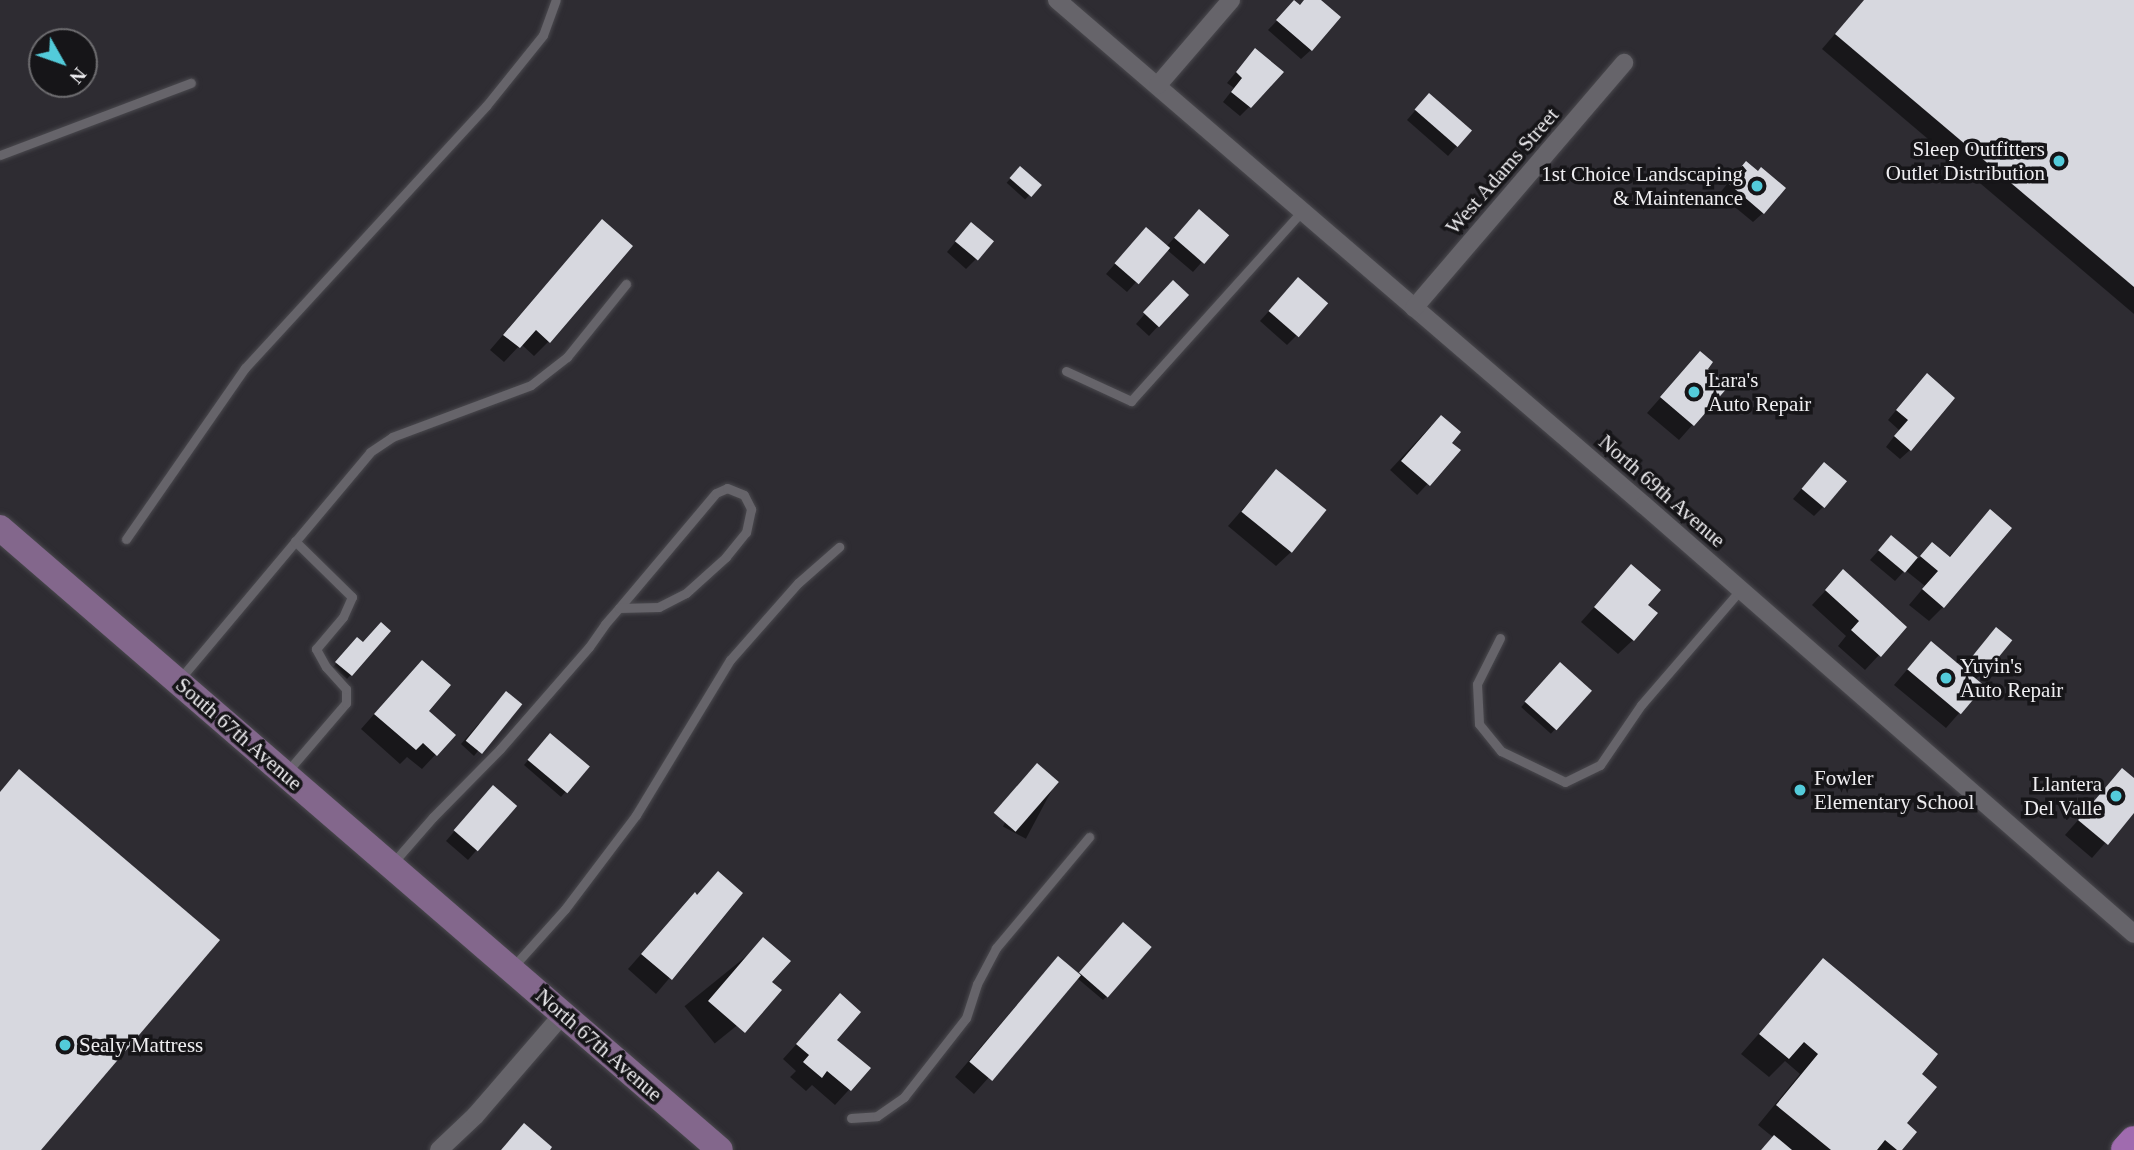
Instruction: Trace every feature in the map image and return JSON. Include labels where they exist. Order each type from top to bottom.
[{"type":"main road","name":"South 67th Avenue","points":[[0,528],[477,940]]},
{"type":"main road","name":"North 67th Avenue","points":[[477,940],[720,1150]]},
{"type":"main road","points":[[2126,1150],[2134,1140]]},
{"type":"street","name":"North 69th Avenue","points":[[1057,0],[1741,589],[2134,934]]},
{"type":"street","points":[[1158,85],[1231,0]]},
{"type":"street","name":"West Adams Street","points":[[1414,308],[1625,63]]},
{"type":"street","points":[[439,1150],[475,1116],[563,1014]]},
{"type":"lane","points":[[126,539],[245,368],[486,106],[543,35],[556,0]]},
{"type":"lane","points":[[0,155],[191,83]]},
{"type":"lane","points":[[1066,372],[1131,401],[1301,211]]},
{"type":"lane","points":[[178,681],[370,452],[393,438],[531,385],[567,357],[626,284]]},
{"type":"lane","points":[[390,866],[433,817],[500,749],[716,493],[727,488],[744,495],[751,509],[746,532],[726,557],[686,593],[659,607],[619,608]]},
{"type":"lane","points":[[285,774],[346,703],[346,689],[316,649],[343,617],[352,597],[295,541]]},
{"type":"lane","points":[[511,969],[565,909],[636,815],[730,660],[798,583],[839,547]]},
{"type":"lane","points":[[1500,638],[1477,684],[1479,724],[1501,751],[1565,782],[1600,765],[1642,705],[1741,589]]},
{"type":"lane","points":[[851,1118],[877,1116],[904,1097],[966,1018],[977,984],[996,948],[1089,837]]},
{"type":"building","points":[[1294,0],[1300,5],[1304,0],[1321,0],[1341,17],[1312,51],[1276,20]]},
{"type":"building","name":"Sleep Outfitters Outlet Distribution","points":[[1864,0],[2134,0],[2134,287],[1835,34]]},
{"type":"building","points":[[1255,48],[1284,72],[1251,108],[1231,92],[1242,78],[1236,72]]},
{"type":"building","points":[[1429,93],[1472,130],[1458,147],[1415,110]]},
{"type":"building","name":"1st Choice Landscaping & Maintenance","points":[[1746,161],[1758,171],[1761,167],[1786,188],[1764,214],[1728,183]]},
{"type":"building","points":[[1020,166],[1042,185],[1031,197],[1010,178]]},
{"type":"building","points":[[1199,209],[1229,235],[1204,264],[1174,238]]},
{"type":"building","points":[[602,219],[633,246],[550,343],[536,330],[520,348],[503,335]]},
{"type":"building","points":[[971,222],[994,241],[978,260],[955,241]]},
{"type":"building","points":[[1146,227],[1170,248],[1139,284],[1115,263]]},
{"type":"building","points":[[1298,277],[1328,303],[1299,337],[1268,311]]},
{"type":"building","points":[[1173,280],[1189,295],[1159,327],[1143,312]]},
{"type":"building","name":"Lara's Auto Repair","points":[[1700,351],[1713,362],[1708,369],[1728,387],[1694,426],[1660,397]]},
{"type":"building","points":[[1927,373],[1955,398],[1911,451],[1894,436],[1908,420],[1896,410]]},
{"type":"building","points":[[1441,415],[1461,432],[1452,443],[1461,450],[1430,486],[1401,461]]},
{"type":"building","points":[[1824,462],[1847,481],[1824,508],[1802,489]]},
{"type":"building","points":[[1276,469],[1327,510],[1292,553],[1241,512]]},
{"type":"building","points":[[1990,509],[2012,528],[1944,608],[1922,589],[1938,571],[1920,556],[1932,542],[1950,557]]},
{"type":"building","points":[[1891,535],[1918,557],[1905,573],[1878,550]]},
{"type":"building","points":[[1631,564],[1661,590],[1648,605],[1658,613],[1634,641],[1594,607]]},
{"type":"building","points":[[1843,569],[1907,627],[1881,657],[1851,630],[1859,621],[1825,590]]},
{"type":"building","points":[[381,622],[391,631],[352,676],[335,662],[357,637],[363,642]]},
{"type":"building","points":[[1996,627],[2012,640],[1985,674],[1968,661]]},
{"type":"building","name":"Yuyin's Auto Repair","points":[[1931,641],[1985,686],[1961,714],[1907,669]]},
{"type":"building","points":[[422,660],[451,685],[429,711],[456,735],[437,756],[423,743],[416,750],[374,714]]},
{"type":"building","points":[[1560,662],[1592,691],[1556,730],[1525,701]]},
{"type":"building","points":[[506,691],[522,704],[482,754],[466,741]]},
{"type":"building","points":[[550,733],[590,766],[567,793],[528,760]]},
{"type":"building","points":[[1037,763],[1059,782],[1016,832],[994,813]]},
{"type":"building","name":"Llantera Del Valle","points":[[2122,768],[2134,778],[2134,813],[2108,845],[2078,820]]},
{"type":"building","name":"Sealy Mattress","points":[[19,769],[220,940],[41,1150],[0,1150],[0,792]]},
{"type":"building","points":[[493,785],[517,806],[478,851],[454,830]]},
{"type":"building","points":[[718,871],[743,893],[672,980],[641,954],[695,892],[697,895]]},
{"type":"building","points":[[1123,922],[1152,947],[1108,997],[1079,973]]},
{"type":"building","points":[[763,937],[791,961],[772,982],[782,990],[745,1033],[708,1001]]},
{"type":"building","points":[[1058,956],[1081,975],[992,1081],[969,1062]]},
{"type":"building","points":[[1823,958],[1938,1054],[1922,1074],[1937,1087],[1907,1123],[1917,1132],[1902,1150],[1897,1150],[1885,1140],[1877,1150],[1831,1150],[1776,1105],[1818,1054],[1804,1042],[1789,1059],[1759,1034]]},
{"type":"building","points":[[840,993],[861,1012],[837,1040],[871,1068],[851,1091],[827,1071],[822,1078],[803,1062],[809,1055],[796,1044]]},
{"type":"building","points":[[524,1123],[552,1147],[550,1150],[501,1150]]},
{"type":"building","points":[[1774,1135],[1792,1150],[1761,1150]]},
{"type":"place","name":"Sleep Outfitters Outlet Distribution","points":[[2059,161]]},
{"type":"place","name":"1st Choice Landscaping & Maintenance","points":[[1757,186]]},
{"type":"place","name":"Lara's Auto Repair","points":[[1694,392]]},
{"type":"place","name":"Yuyin's Auto Repair","points":[[1946,678]]},
{"type":"place","name":"Fowler Elementary School","points":[[1800,790]]},
{"type":"place","name":"Llantera Del Valle","points":[[2116,796]]},
{"type":"place","name":"Sealy Mattress","points":[[65,1045]]}]
